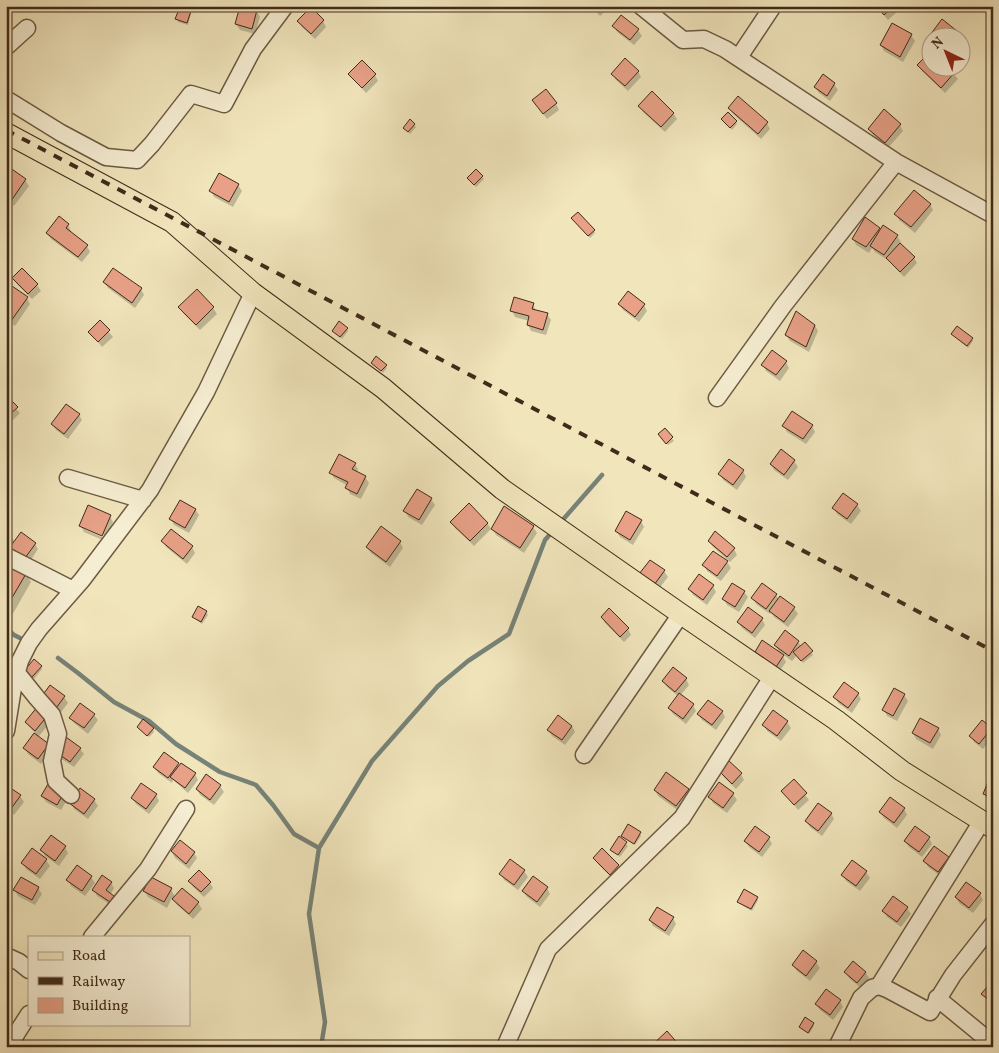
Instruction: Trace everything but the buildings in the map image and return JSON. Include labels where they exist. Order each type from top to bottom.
[{"type":"main road","points":[[6,133],[172,222],[253,292],[383,388],[502,489],[772,678],[836,720],[902,771],[987,825]]},
{"type":"street","points":[[6,99],[61,133],[106,157],[137,160],[191,94],[224,104],[253,49],[285,6]]},
{"type":"street","points":[[641,6],[683,40],[704,40],[740,57],[896,162],[993,215]]},
{"type":"street","points":[[740,57],[773,6]]},
{"type":"street","points":[[6,47],[27,28]]},
{"type":"street","points":[[717,398],[784,306],[896,162]]},
{"type":"street","points":[[6,731],[17,673],[29,643],[74,590],[150,490],[206,392],[253,292]]},
{"type":"street","points":[[68,478],[143,500]]},
{"type":"street","points":[[6,556],[74,590]]},
{"type":"street","points":[[584,755],[681,614]]},
{"type":"street","points":[[17,673],[52,715],[58,734],[52,761],[56,780],[71,795]]},
{"type":"street","points":[[505,1047],[548,949],[682,818],[772,678]]},
{"type":"street","points":[[93,936],[148,869],[186,809]]},
{"type":"street","points":[[837,1047],[864,994],[872,988],[879,986],[987,825]]},
{"type":"street","points":[[879,986],[930,1012],[953,975],[993,924]]},
{"type":"street","points":[[6,956],[19,962],[28,969]]},
{"type":"street","points":[[938,998],[993,1044]]},
{"type":"street","points":[[8,1047],[28,1016]]},
{"type":"waterway","points":[[560,523],[602,475]]},
{"type":"waterway","points":[[321,1047],[325,1022],[309,914],[319,848],[372,761],[438,686],[468,661],[509,634],[545,540],[553,531]]},
{"type":"waterway","points":[[6,627],[20,638]]},
{"type":"waterway","points":[[58,658],[114,702],[149,721],[176,744],[220,772],[256,785],[294,834],[319,848]]},
{"type":"railway","points":[[6,130],[993,651]]}]
